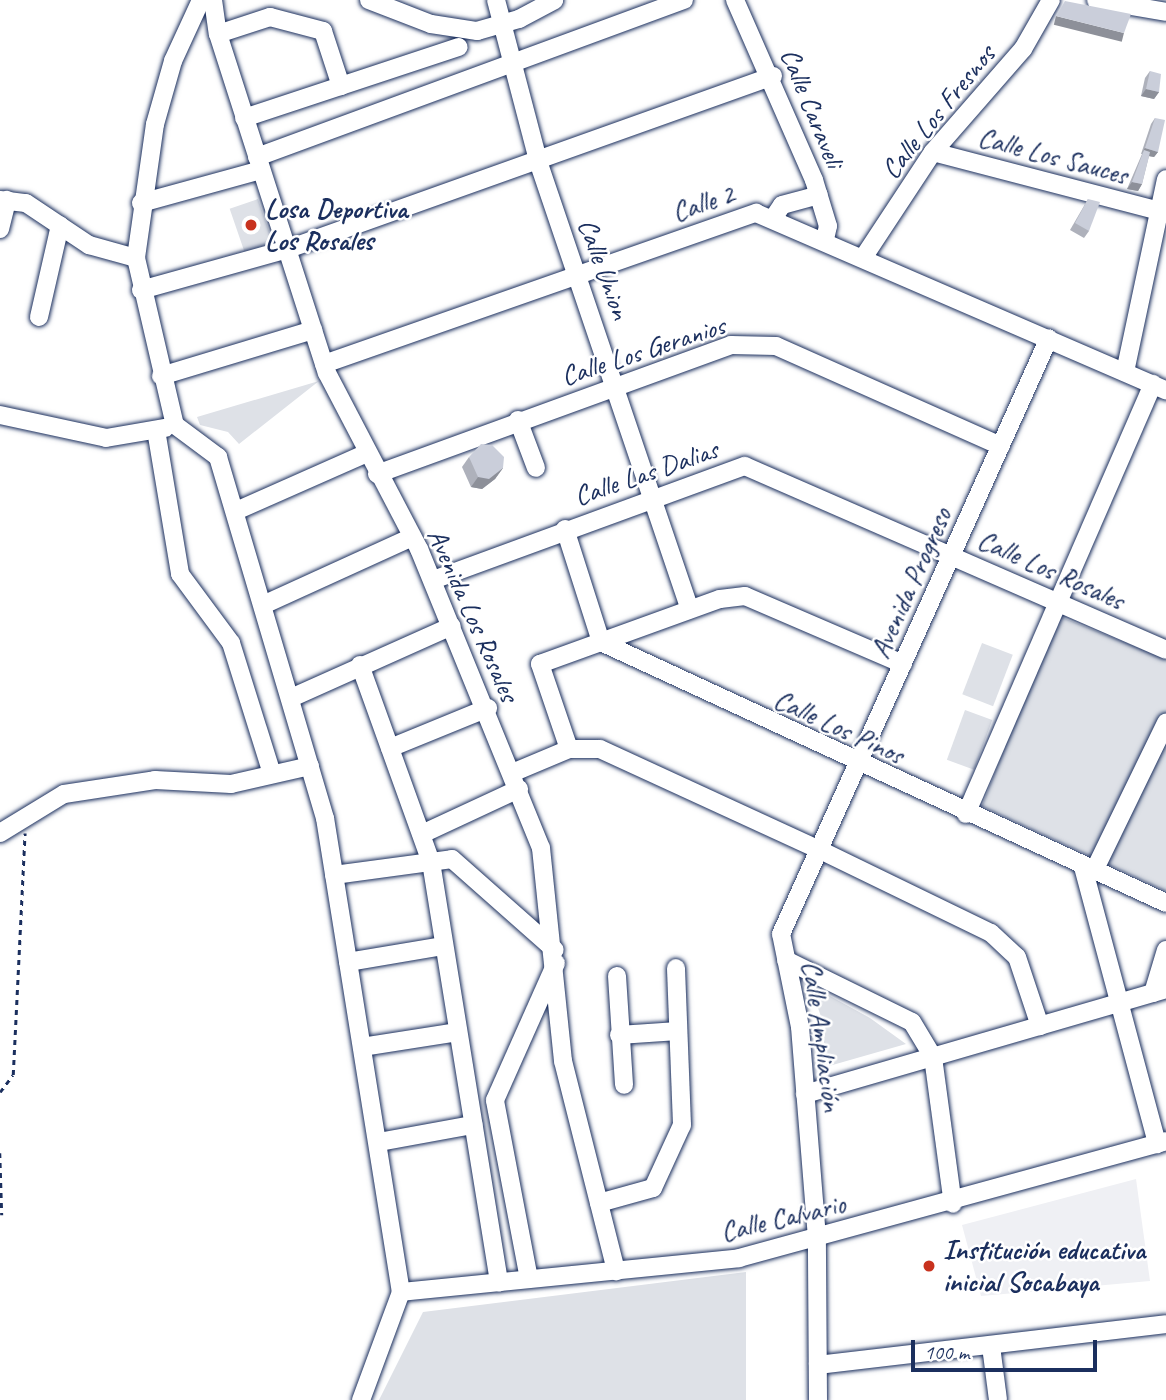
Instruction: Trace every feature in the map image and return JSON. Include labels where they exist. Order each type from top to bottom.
[{"type":"street","points":[[201,0],[173,61],[141,203],[136,258],[161,376],[175,425],[218,457],[236,512],[310,766],[334,875],[401,1292],[361,1400]]},
{"type":"street","name":"Avenida Los Rosales","points":[[213,0],[218,34],[324,364],[377,474],[433,580],[488,708],[541,848],[556,956],[563,1061],[616,1270]]},
{"type":"street","points":[[369,0],[431,24],[477,31],[502,25],[554,0]]},
{"type":"street","name":"Calle Union","points":[[496,0],[538,164],[656,495],[690,609]]},
{"type":"street","points":[[141,203],[259,164],[645,8],[684,0]]},
{"type":"street","name":"Calle Caraveli","points":[[735,0],[773,76],[818,195],[825,239]]},
{"type":"street","name":"Calle Los Fresnos","points":[[865,255],[933,152],[1023,49],[1051,0]]},
{"type":"street","points":[[1096,0],[1135,4],[1166,12]]},
{"type":"street","points":[[218,34],[270,17],[323,31],[341,86]]},
{"type":"street","points":[[244,118],[459,47]]},
{"type":"street","points":[[141,290],[288,249],[538,164],[773,76]]},
{"type":"street","name":"Calle Los Sauces","points":[[933,152],[1159,211]]},
{"type":"street","points":[[1125,372],[1166,179]]},
{"type":"street","points":[[774,217],[782,205],[818,195]]},
{"type":"street","points":[[0,229],[4,200],[60,225],[89,245],[136,258]]},
{"type":"street","name":"Calle 2","points":[[324,364],[578,272],[740,217],[774,217],[1159,387]]},
{"type":"street","points":[[39,317],[60,225]]},
{"type":"street","points":[[161,376],[313,330]]},
{"type":"street","name":"Avenida Progreso","points":[[820,849],[1049,338]]},
{"type":"street","name":"Calle Los Geranios","points":[[377,474],[518,419],[731,345],[776,346],[1001,446]]},
{"type":"street","points":[[966,814],[1058,602],[1159,387]]},
{"type":"street","points":[[0,415],[106,438],[175,425]]},
{"type":"street","points":[[518,419],[536,468]]},
{"type":"street","points":[[156,430],[180,573],[231,643],[272,774]]},
{"type":"street","points":[[236,512],[367,453]]},
{"type":"street","name":"Calle Las Dalias","points":[[433,580],[656,495],[746,466],[761,468],[952,554]]},
{"type":"street","points":[[565,529],[601,642]]},
{"type":"street","points":[[263,605],[412,537]]},
{"type":"street","name":"Calle Los Rosales","points":[[952,554],[1166,650]]},
{"type":"street","points":[[569,749],[540,664],[690,609],[745,596],[903,664]]},
{"type":"street","points":[[291,698],[452,626]]},
{"type":"street","name":"Calle Los Pinos","points":[[601,642],[858,766],[1166,903]]},
{"type":"street","points":[[360,665],[430,862],[499,1283]]},
{"type":"street","points":[[390,748],[488,708]]},
{"type":"street","points":[[1162,1143],[1120,1003],[1089,869],[1166,723]]},
{"type":"street","points":[[422,834],[569,749],[600,749],[820,849],[990,933],[1017,957],[1040,1026]]},
{"type":"street","points":[[0,833],[64,793],[155,780],[231,783],[310,766]]},
{"type":"street","name":"Calle Ampliación","points":[[818,1400],[817,1238],[805,1094],[781,934],[820,849]]},
{"type":"street","points":[[334,875],[452,859],[556,956],[495,1100],[529,1279]]},
{"type":"street","points":[[348,962],[444,946]]},
{"type":"street","points":[[805,1094],[1159,991],[1166,950]]},
{"type":"street","points":[[786,960],[912,1022],[933,1057],[953,1203]]},
{"type":"street","points":[[599,1203],[656,1183],[682,1125],[676,968]]},
{"type":"street","points":[[617,976],[624,1085]]},
{"type":"street","points":[[619,1035],[678,1031]]},
{"type":"street","points":[[362,1047],[458,1032]]},
{"type":"street","points":[[379,1142],[473,1125]]},
{"type":"street","name":"Calle Calvario","points":[[401,1292],[739,1258],[953,1203],[1162,1143]]},
{"type":"street","points":[[818,1365],[1166,1324]]},
{"type":"street","points":[[990,1346],[998,1400]]},
{"type":"path","points":[[0,1092],[13,1075],[26,816]]},
{"type":"path","points":[[0,1153],[2,1215]]},
{"type":"shaded area","name":"Losa Deportiva Los Rosales","points":[[258,199],[273,242],[245,252],[230,209]]},
{"type":"shaded area","points":[[319,381],[239,444],[228,432],[200,425],[197,417]]},
{"type":"shaded area","points":[[1056,615],[1166,659],[1166,891],[982,806]]},
{"type":"shaded area","points":[[982,643],[1013,655],[993,706],[962,694]]},
{"type":"shaded area","points":[[965,710],[992,720],[974,770],[947,760]]},
{"type":"shaded area","points":[[810,985],[870,1018],[906,1044],[822,1068],[825,1028]]},
{"type":"shaded area","points":[[1136,1179],[1150,1281],[981,1296],[962,1225]]},
{"type":"shaded area","points":[[746,1272],[746,1400],[379,1400],[423,1312]]},
{"type":"building","points":[[1065,1],[1131,14],[1124,33],[1056,16]]},
{"type":"building","points":[[1150,71],[1161,74],[1159,92],[1146,89]]},
{"type":"building","points":[[1155,118],[1165,120],[1158,152],[1145,148]]},
{"type":"building","points":[[1144,150],[1150,152],[1142,184],[1132,182]]},
{"type":"building","points":[[1088,199],[1100,202],[1089,231],[1075,223]]},
{"type":"building","points":[[481,444],[492,445],[504,457],[503,468],[489,479],[478,477],[469,457]]},
{"type":"place","name":"Losa Deportiva Los Rosales","points":[[251,225]]},
{"type":"place","name":"Institución educativa inicial Socabaya","points":[[929,1266]]}]
